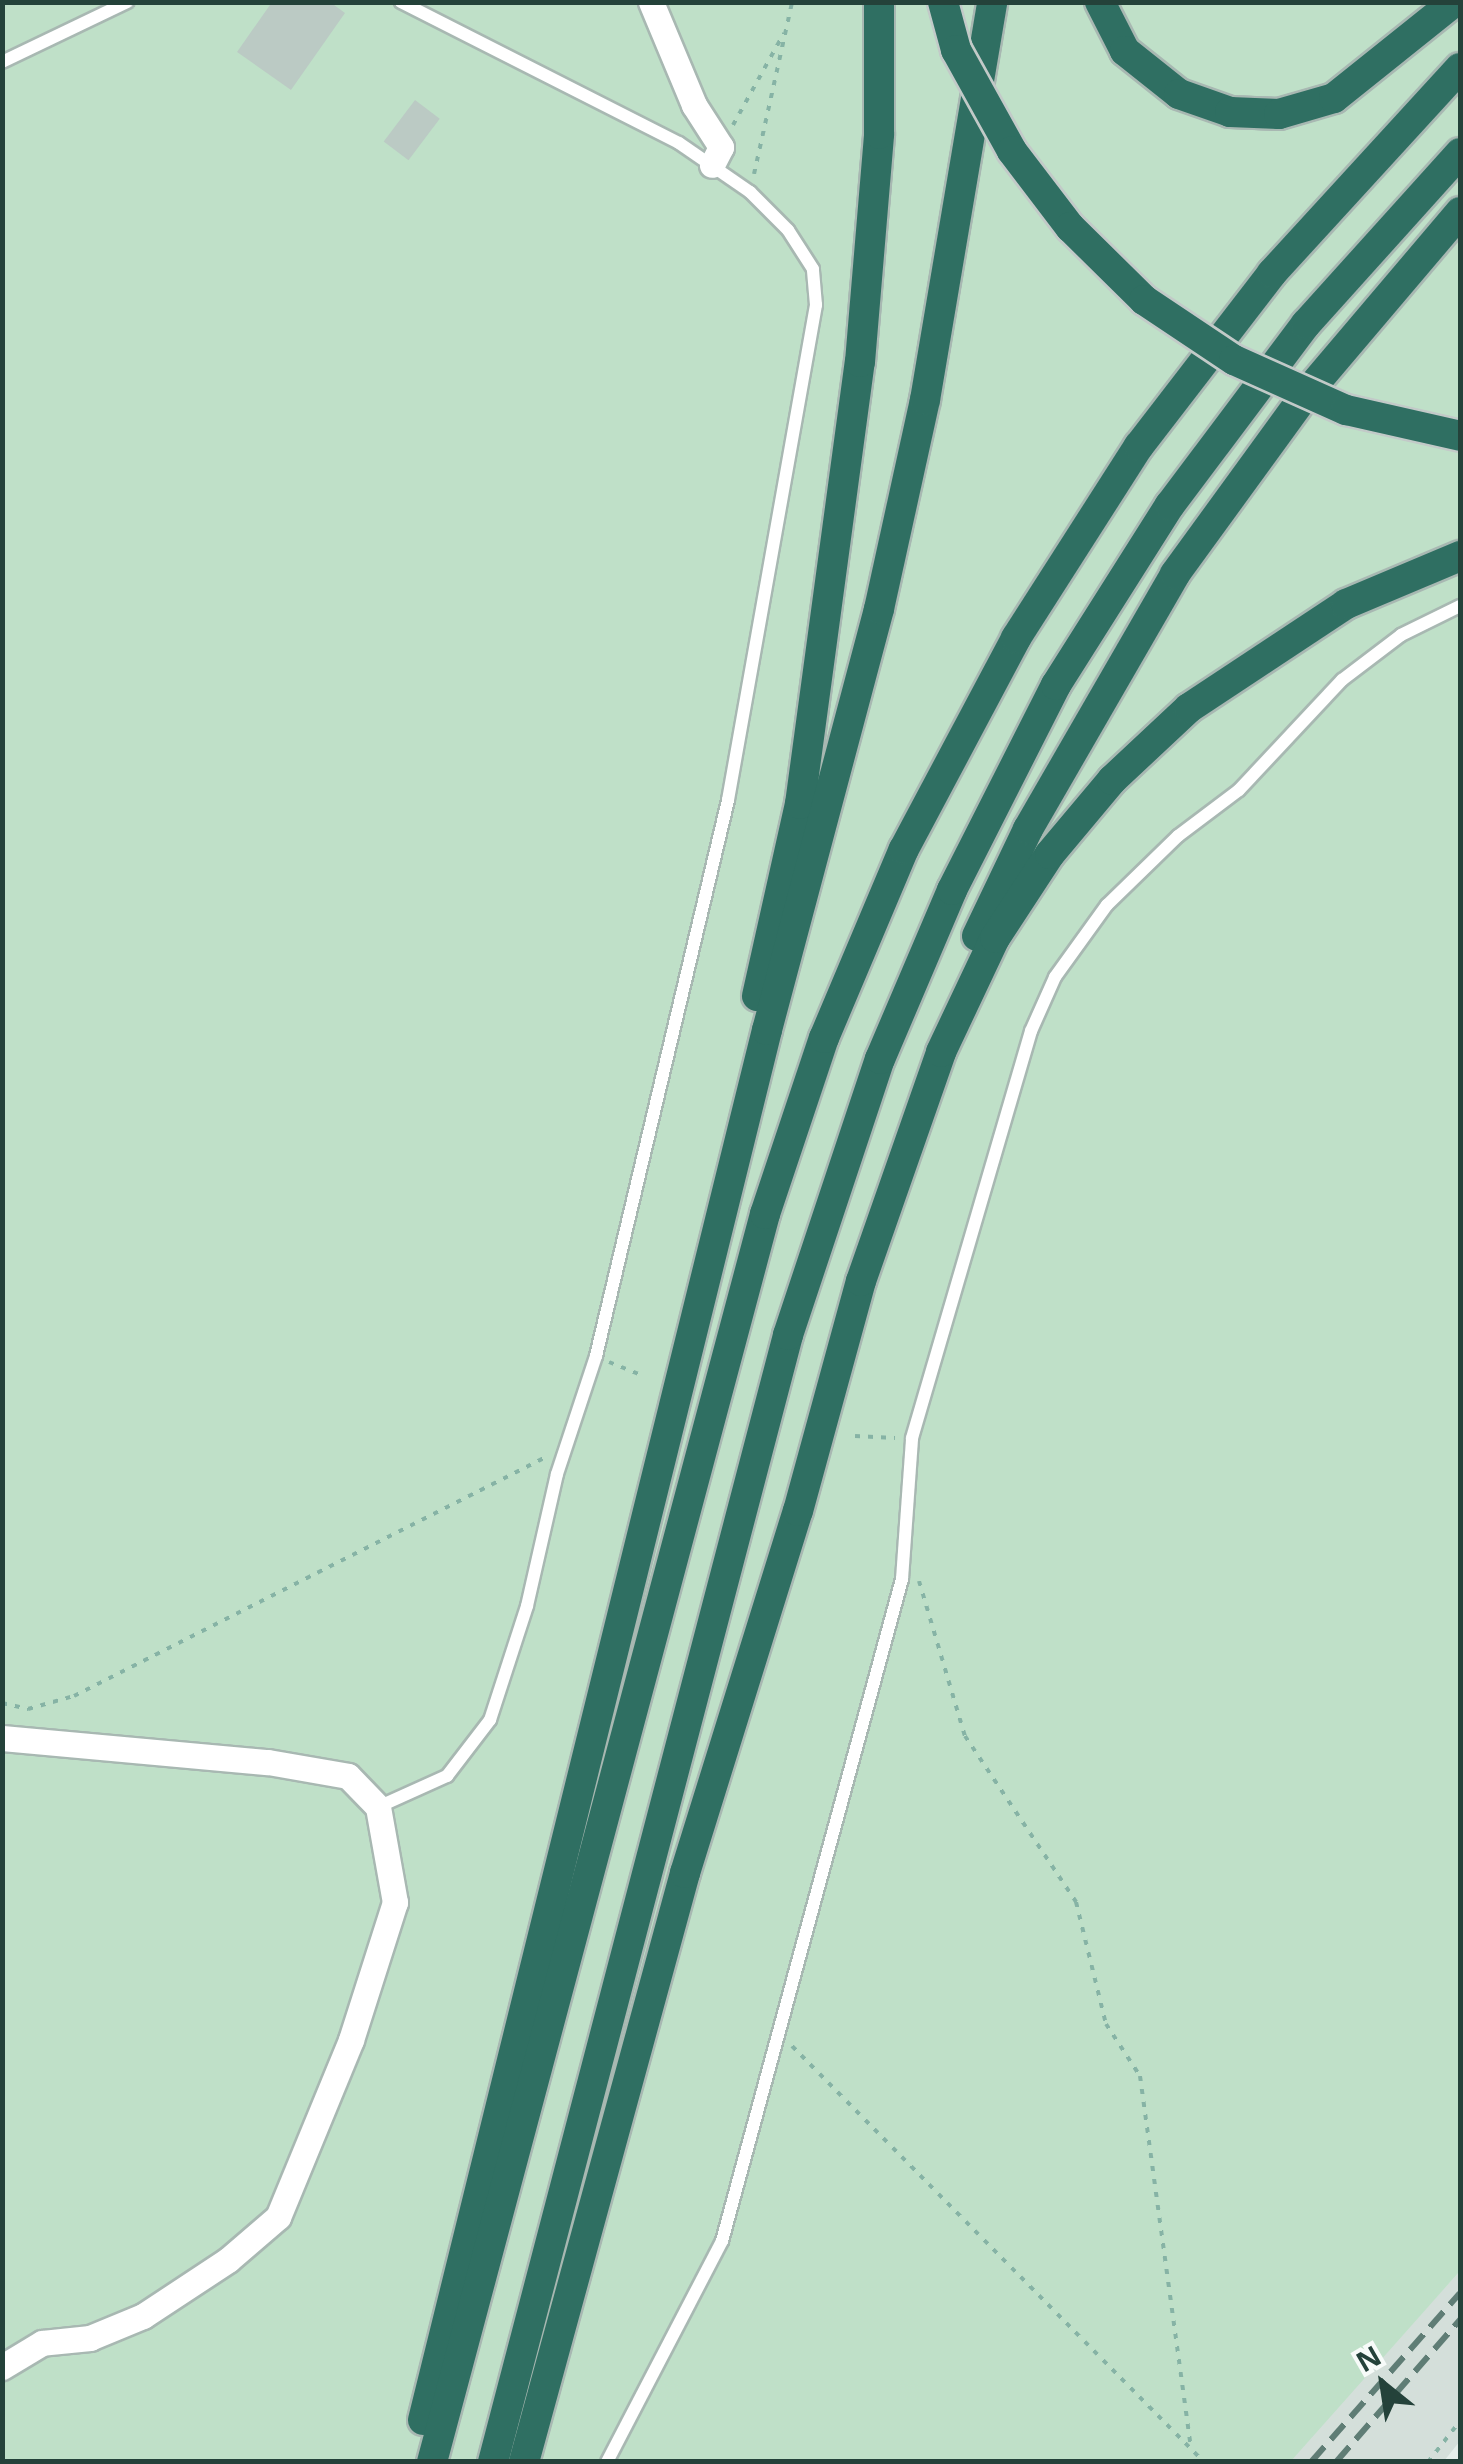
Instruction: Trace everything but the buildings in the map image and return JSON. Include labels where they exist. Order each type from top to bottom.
[{"type":"highway","points":[[580,1785],[800,804],[860,362],[878,134],[880,2]]},
{"type":"highway","points":[[942,2],[956,50],[1012,151],[1070,227],[1144,300],[1234,360],[1346,410],[1460,436]]},
{"type":"highway","points":[[413,2462],[878,609],[925,400],[992,2]]},
{"type":"highway","points":[[1100,2],[1125,52],[1179,94],[1230,112],[1278,114],[1334,98],[1454,2]]},
{"type":"highway","points":[[432,2462],[765,1214],[824,1038],[897,866],[1016,638],[1139,446],[1272,273],[1460,68]]},
{"type":"highway","points":[[493,2462],[788,1335],[880,1060],[952,890],[1056,685],[1170,504],[1306,324],[1460,153]]},
{"type":"highway","points":[[754,1649],[850,1280],[916,1080],[1028,829],[1174,574],[1305,395],[1460,212]]},
{"type":"highway","points":[[524,2462],[684,1874],[861,1280],[941,1052],[995,938],[1050,854],[1112,780],[1189,708],[1346,604],[1460,556]]},
{"type":"street","points":[[651,2],[716,156]]},
{"type":"street","points":[[2,1738],[348,1776],[378,1808],[395,1902],[352,2040],[278,2218],[143,2316],[90,2338],[42,2342],[2,2367]]},
{"type":"lane","points":[[2,62],[127,2]]},
{"type":"lane","points":[[378,1808],[447,1776],[490,1720],[527,1606],[566,1446],[596,1356],[728,800],[816,305],[813,269],[788,230],[716,156],[401,2]]},
{"type":"lane","points":[[607,2462],[722,2241],[776,2030],[902,1579],[912,1438],[1030,1031],[1055,977],[1107,904],[1178,836],[1239,790],[1342,680],[1402,635],[1460,606]]},
{"type":"path","points":[[750,192],[792,2]]},
{"type":"path","points":[[716,156],[786,28]]},
{"type":"path","points":[[596,1356],[641,1375]]},
{"type":"path","points":[[855,1436],[912,1438]]},
{"type":"path","points":[[2,1703],[28,1710],[74,1696],[566,1446]]},
{"type":"path","points":[[905,1535],[965,1736],[1076,1902],[1106,2024],[1140,2076],[1191,2448]]},
{"type":"path","points":[[776,2030],[1204,2462]]},
{"type":"path","points":[[1428,2462],[1460,2421]]},
{"type":"shaded area","points":[[1460,2271],[1460,2441],[1444,2461],[1286,2462]]},
{"type":"green space","points":[[2,3],[1460,3],[1460,2271],[1291,2461],[3,2461]]},
{"type":"railway","points":[[1311,2462],[1460,2293]]},
{"type":"railway","points":[[1336,2462],[1460,2320]]}]
